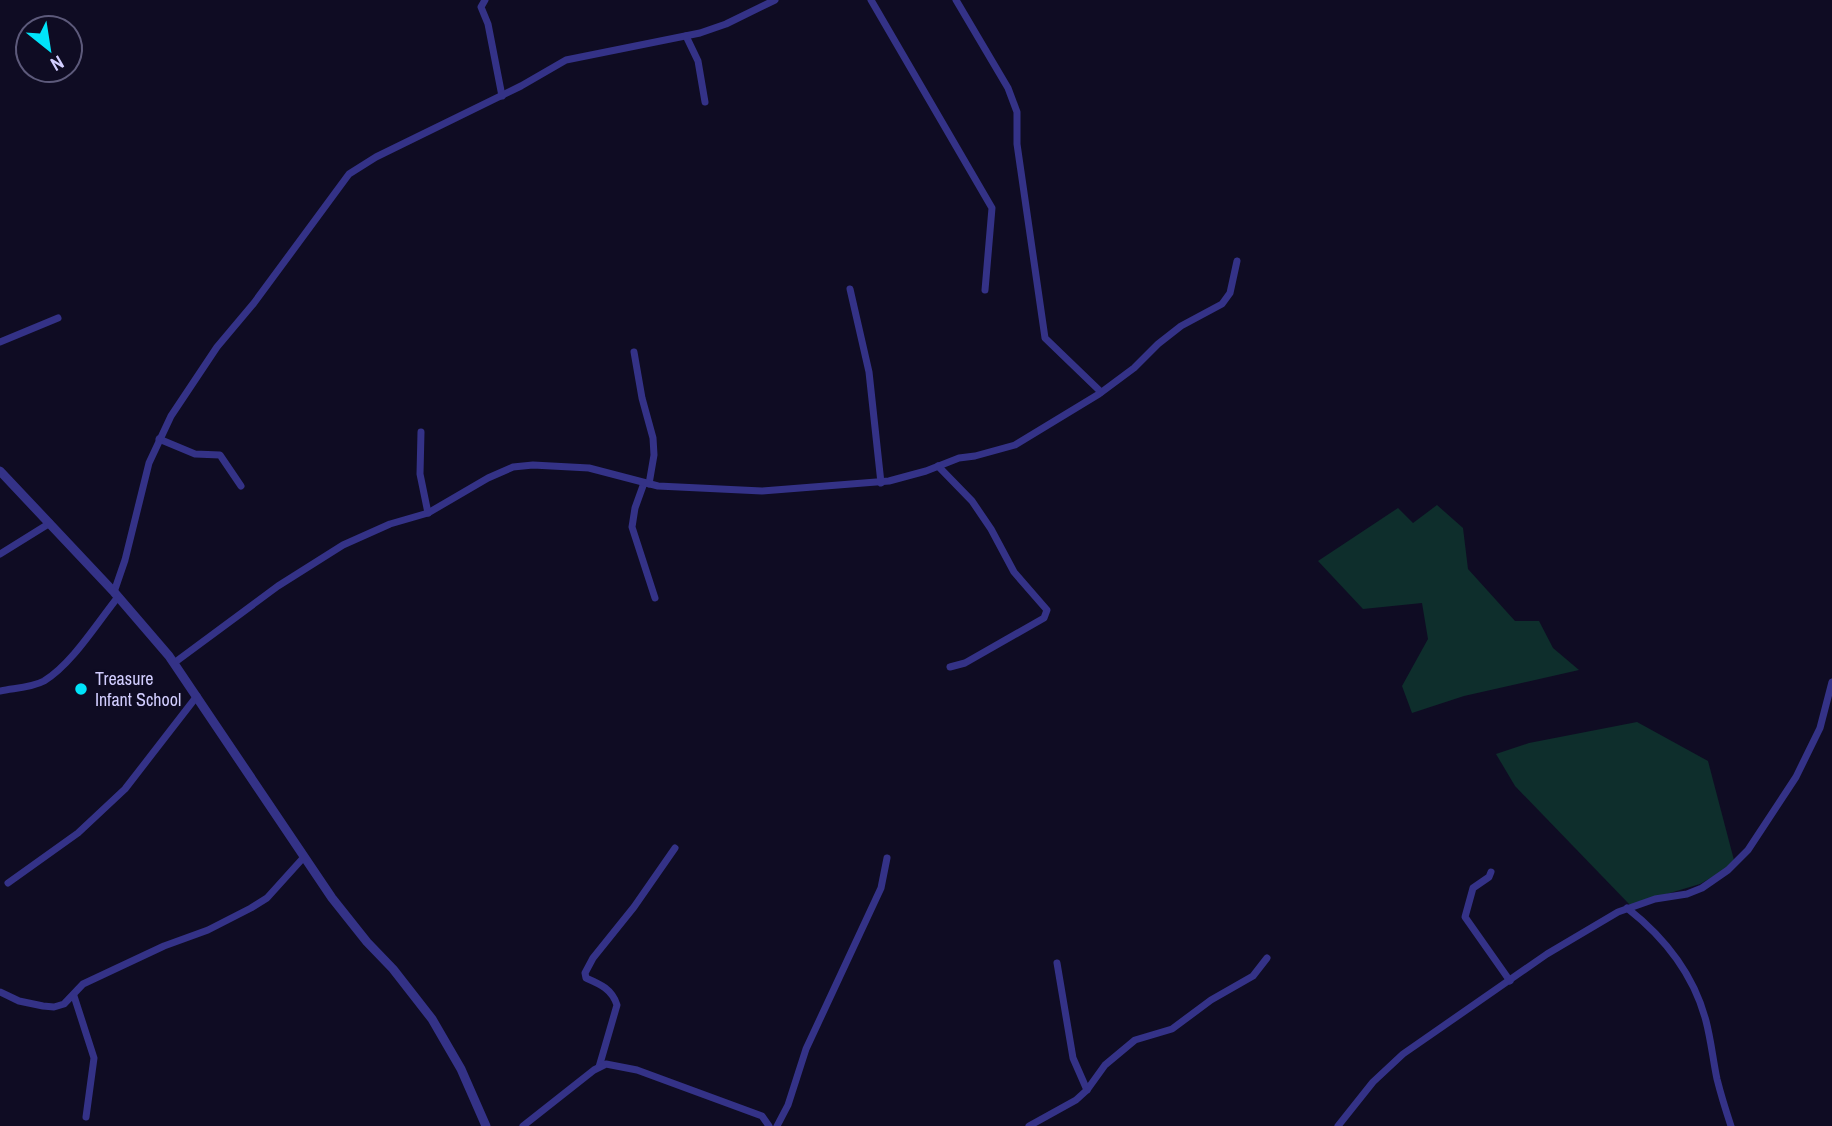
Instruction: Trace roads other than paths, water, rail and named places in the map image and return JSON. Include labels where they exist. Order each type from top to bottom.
[{"type":"street","points":[[485,0],[481,7],[488,24],[502,96]]},
{"type":"street","points":[[0,691],[46,679],[64,664],[116,595],[149,463],[178,404],[217,347],[254,303],[344,179],[376,157],[502,96],[566,60],[686,36],[726,24],[775,0]]},
{"type":"street","points":[[871,0],[992,208],[985,290]]},
{"type":"street","points":[[956,0],[1008,88],[1017,111],[1017,144],[1045,338],[1101,392]]},
{"type":"street","points":[[686,36],[698,61],[705,102]]},
{"type":"street","points":[[174,663],[278,586],[342,545],[380,528],[428,513],[488,478],[524,465],[589,468],[646,484],[691,489],[762,491],[881,483],[959,458],[1016,445],[1101,392],[1134,368],[1167,336],[1222,304],[1230,293],[1237,261]]},
{"type":"street","points":[[850,289],[869,372],[881,483]]},
{"type":"street","points":[[0,342],[58,318]]},
{"type":"street","points":[[634,352],[642,398],[653,438],[654,456],[635,508],[632,527],[655,598]]},
{"type":"street","points":[[422,432],[420,474],[428,513]]},
{"type":"street","points":[[159,439],[195,454],[219,455],[241,486]]},
{"type":"street","points":[[938,466],[980,511],[1014,572],[1047,610],[1044,618],[965,663],[950,667]]},
{"type":"street","points":[[0,471],[51,523],[174,663],[350,921],[393,969],[432,1019],[461,1069],[486,1126]]},
{"type":"street","points":[[0,554],[51,523]]},
{"type":"street","points":[[1338,1126],[1390,1065],[1588,928],[1627,908],[1702,888],[1728,870],[1748,850],[1807,757],[1820,728],[1832,681]]},
{"type":"street","points":[[8,883],[78,833],[125,789],[197,696]]},
{"type":"street","points":[[598,1067],[617,1004],[606,987],[586,978],[584,973],[675,849]]},
{"type":"street","points":[[0,992],[25,1003],[59,1006],[74,996],[83,984],[164,946],[208,930],[251,908],[267,898],[304,857]]},
{"type":"street","points":[[778,1126],[806,1049],[881,888],[887,858]]},
{"type":"street","points":[[1491,872],[1489,877],[1473,888],[1465,917],[1510,981]]},
{"type":"street","points":[[1627,908],[1658,934],[1676,958],[1698,998],[1706,1019],[1717,1079],[1731,1126]]},
{"type":"street","points":[[1035,1125],[1066,1107],[1087,1090],[1105,1065],[1135,1040],[1172,1029],[1211,1000],[1252,976],[1267,958]]},
{"type":"street","points":[[1057,963],[1073,1058],[1087,1090]]},
{"type":"street","points":[[74,996],[93,1058],[86,1117]]},
{"type":"street","points":[[523,1126],[598,1067],[611,1064],[637,1070],[752,1112],[762,1116],[769,1126]]},
{"type":"place","name":"Treasure Infant School","points":[[81,689]]}]
